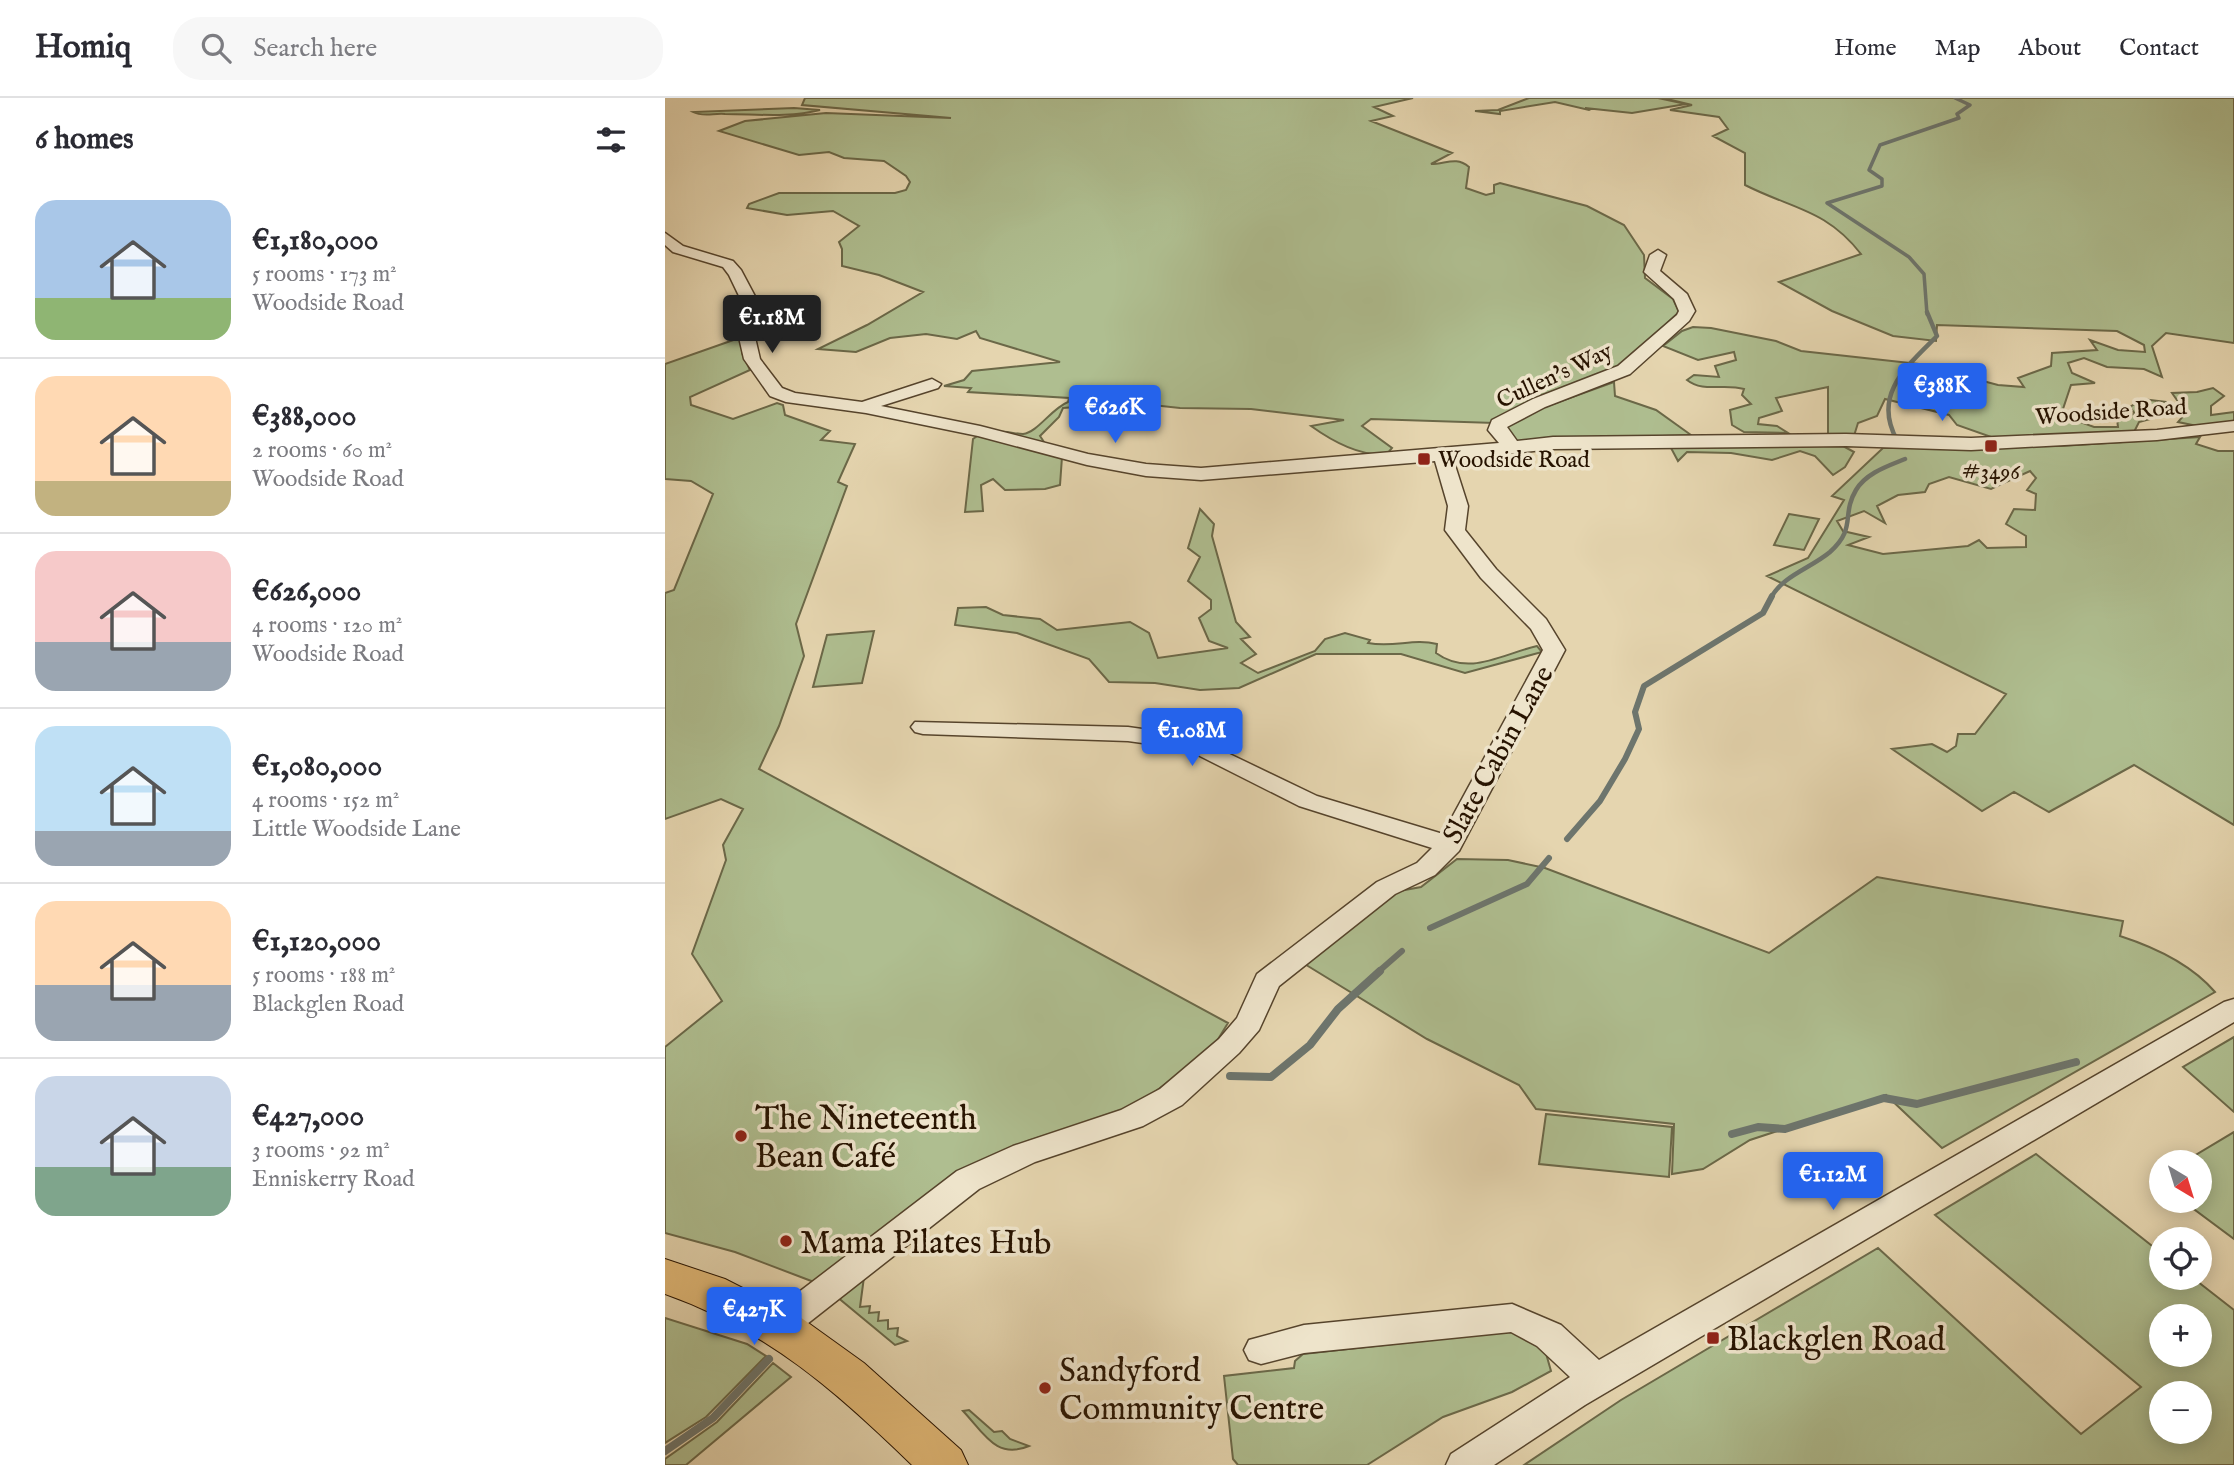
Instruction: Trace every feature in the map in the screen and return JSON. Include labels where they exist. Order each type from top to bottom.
[{"type":"main road","points":[[665,1276],[725,1297],[781,1325],[860,1385],[944,1465]]},
{"type":"street","name":"Woodside Road","points":[[665,237],[678,249],[727,264],[736,274],[750,302],[745,333],[752,359],[772,389],[792,398],[866,408],[981,431],[1087,459],[1146,470],[1201,474],[1443,454],[1510,445],[1713,440],[1971,444],[2157,435],[2234,426]]},
{"type":"street","name":"Cullen's Way","points":[[1510,445],[1497,430],[1499,424],[1539,403],[1624,370],[1683,318],[1687,311],[1681,298],[1652,272],[1658,256]]},
{"type":"street","points":[[866,408],[874,402],[932,384]]},
{"type":"street","name":"Slate Cabin Lane","points":[[781,1325],[968,1180],[1024,1154],[1132,1118],[1183,1088],[1249,1023],[1267,981],[1386,888],[1426,869],[1450,845],[1554,650],[1551,639],[1539,624],[1501,587],[1455,530],[1455,493],[1443,454]]},
{"type":"street","points":[[923,727],[1128,734],[1192,743],[1308,801],[1450,845]]},
{"type":"street","points":[[1464,1465],[1596,1381],[2234,1009]]},
{"type":"street","points":[[1261,1350],[1304,1339],[1511,1318],[1538,1327],[1557,1340],[1596,1381]]},
{"type":"green space","points":[[805,98],[1413,98],[1374,107],[1393,116],[1371,121],[1452,153],[1431,164],[1455,161],[1469,167],[1466,188],[1486,195],[1494,193],[1494,185],[1500,183],[1587,206],[1624,225],[1644,255],[1645,278],[1673,299],[1679,312],[1622,366],[1495,423],[1371,419],[1362,426],[1392,448],[1387,454],[1357,450],[1337,442],[1311,426],[1344,420],[1251,409],[1180,408],[1143,404],[1097,410],[1089,406],[1063,408],[1059,417],[1040,436],[1044,442],[1033,442],[1000,432],[1029,432],[1068,402],[1069,398],[968,392],[971,388],[944,386],[964,380],[972,371],[1060,362],[980,338],[976,331],[957,339],[926,334],[890,338],[856,352],[818,349],[867,325],[923,292],[879,275],[842,266],[842,249],[839,242],[859,226],[833,211],[787,215],[747,208],[749,204],[779,193],[895,193],[906,190],[910,182],[906,176],[884,161],[844,158],[829,152],[799,155],[719,131],[745,121],[826,113],[951,118],[802,105]]},
{"type":"green space","points":[[1529,98],[1658,98],[1686,104],[1632,113],[1585,108],[1591,109],[1589,110],[1555,102],[1500,111],[1500,114],[1475,111],[1498,110]]},
{"type":"green space","points":[[1663,98],[2234,98],[2234,343],[2166,333],[2152,346],[2162,377],[2144,369],[2107,367],[2084,358],[2068,363],[2072,373],[2095,383],[2071,385],[2061,415],[2094,427],[2118,427],[2117,419],[2135,414],[2130,407],[2142,399],[2166,402],[2173,413],[2139,422],[2133,434],[1994,438],[1957,425],[1949,415],[1885,399],[1877,416],[1858,423],[1853,439],[1828,437],[1828,387],[1776,398],[1782,411],[1759,418],[1758,424],[1777,426],[1788,433],[1744,432],[1732,425],[1730,410],[1751,404],[1742,395],[1744,389],[1700,386],[1687,380],[1694,375],[1719,377],[1715,366],[1736,360],[1734,352],[1698,360],[1663,346],[1682,331],[1693,327],[1711,328],[1776,341],[1801,351],[1919,364],[1998,385],[2024,387],[2018,378],[2051,366],[2052,353],[2097,350],[2090,340],[2118,350],[2145,352],[2144,345],[2117,331],[1937,325],[1936,341],[1893,336],[1832,311],[1779,282],[1861,254],[1848,239],[1821,219],[1745,185],[1745,153],[1713,136],[1728,129],[1719,117],[1670,110],[1692,105]]},
{"type":"green space","points":[[794,108],[820,110],[773,115],[704,115],[693,112]]},
{"type":"green space","points":[[742,337],[742,353],[750,370],[690,397],[691,405],[733,419],[777,403],[783,405],[785,415],[830,431],[821,440],[855,444],[838,482],[847,486],[796,624],[804,656],[779,726],[759,769],[1228,1023],[1212,1049],[1136,1106],[1028,1141],[968,1167],[814,1282],[735,1252],[665,1233],[665,1047],[722,1001],[692,954],[726,860],[723,845],[743,809],[721,799],[665,819],[665,593],[674,590],[713,494],[691,481],[665,479],[665,364]]},
{"type":"green space","points":[[1614,382],[1615,396],[1656,410],[1691,435],[1516,441],[1503,432],[1514,418]]},
{"type":"green space","points":[[2213,388],[2224,396],[2211,406],[2211,415],[2234,412],[2234,424],[2202,427],[2178,422],[2186,413],[2172,393]]},
{"type":"green space","points":[[980,434],[1062,457],[1060,485],[1045,489],[1005,490],[993,479],[981,485],[983,511],[965,512],[973,439]]},
{"type":"green space","points":[[2200,437],[2196,444],[2218,451],[2234,451],[2234,825],[2134,765],[2049,812],[2014,792],[1982,811],[1892,749],[1932,744],[1947,752],[1956,746],[1958,734],[1975,734],[2006,694],[1767,576],[1808,558],[1844,500],[1832,496],[1883,448],[2061,446]],"holes":[[[2030,471],[2036,478],[2027,490],[2036,494],[2035,510],[2014,509],[2006,524],[2026,536],[2026,547],[1987,548],[1979,540],[1968,546],[1883,554],[1848,545],[1869,537],[1843,531],[1837,521],[1864,511],[1885,523],[1877,506],[1898,495],[1925,492],[1929,484],[1949,477],[1991,489]]]},
{"type":"green space","points":[[1843,446],[1854,452],[1845,467],[1833,475],[1815,456],[1800,451],[1772,460],[1731,453],[1687,452],[1678,461],[1671,448]]},
{"type":"green space","points":[[1200,509],[1214,524],[1212,536],[1236,622],[1250,637],[1241,639],[1256,654],[1241,663],[1258,673],[1315,651],[1325,639],[1345,633],[1370,640],[1368,643],[1437,644],[1436,653],[1461,663],[1486,662],[1537,646],[1542,652],[1465,673],[1401,654],[1316,654],[1239,688],[1200,690],[1155,683],[1109,682],[1089,659],[1017,633],[955,625],[958,608],[986,607],[1003,615],[1040,619],[1057,630],[1130,622],[1149,633],[1158,658],[1228,648],[1209,641],[1199,618],[1211,609],[1211,600],[1188,581],[1200,557],[1188,548]]},
{"type":"green space","points":[[1789,514],[1819,519],[1804,550],[1774,545]]},
{"type":"green space","points":[[874,631],[862,683],[813,687],[827,635]]},
{"type":"green space","points":[[1457,859],[1508,860],[1545,868],[1769,953],[1877,877],[2123,921],[2120,936],[2146,945],[2183,965],[2215,992],[1942,1148],[1886,1095],[1750,1140],[1703,1169],[1672,1174],[1674,1124],[1536,1109],[1519,1085],[1427,1039],[1303,963],[1394,892],[1421,887]]},
{"type":"green space","points":[[2234,1037],[2234,1112],[2183,1067]]},
{"type":"green space","points":[[1546,1114],[1672,1127],[1669,1177],[1539,1164]]},
{"type":"green space","points":[[2234,1132],[2234,1239],[2199,1213],[2212,1213],[2212,1150],[2204,1150]]},
{"type":"green space","points":[[2036,1154],[2149,1243],[2149,1290],[2208,1290],[2234,1310],[2234,1465],[1524,1465],[1621,1400],[1878,1248],[2081,1434],[2141,1387],[1935,1215]]},
{"type":"green space","points":[[864,1277],[860,1307],[870,1306],[869,1313],[879,1312],[878,1321],[888,1320],[888,1329],[898,1328],[897,1336],[907,1341],[895,1345],[836,1296]]},
{"type":"green space","points":[[665,1318],[747,1344],[766,1356],[706,1417],[665,1443]]},
{"type":"green space","points":[[1510,1331],[1545,1350],[1551,1371],[1512,1392],[1443,1417],[1367,1465],[1238,1465],[1233,1459],[1224,1376],[1294,1368],[1295,1361],[1303,1354]]},
{"type":"green space","points":[[773,1363],[791,1377],[686,1465],[665,1465],[665,1459],[717,1422]]},
{"type":"green space","points":[[969,1410],[994,1432],[1002,1431],[1010,1439],[1029,1446],[1008,1450],[999,1447],[984,1435],[963,1411]]},
{"type":"waterway","points":[[1927,314],[1924,274],[1909,257],[1827,203],[1882,186],[1882,179],[1869,170],[1880,145],[1959,118],[1957,114],[1970,105],[1955,98]]},
{"type":"waterway","points":[[1897,440],[1890,424],[1890,395],[1904,371],[1937,336],[1927,312]]},
{"type":"waterway","points":[[1771,598],[1782,584],[1822,558],[1838,543],[1846,528],[1849,507],[1860,484],[1878,471],[1905,459]]},
{"type":"waterway","points":[[1567,839],[1600,801],[1625,759],[1639,729],[1635,712],[1644,686],[1763,613],[1772,596]]},
{"type":"waterway","points":[[1430,928],[1527,884],[1549,858]]},
{"type":"waterway","points":[[1378,972],[1402,951]]},
{"type":"waterway","points":[[1230,1076],[1271,1077],[1310,1045],[1338,1009],[1380,971]]},
{"type":"waterway","points":[[1732,1134],[1758,1127],[1785,1129],[1884,1098],[1917,1104],[2076,1062]]},
{"type":"waterway","points":[[665,1451],[713,1418],[769,1359]]},
{"type":"place","name":"#3496","points":[[1991,446]]},
{"type":"place","name":"Woodside Road","points":[[1424,459]]},
{"type":"place","name":"The Nineteenth Bean Café","points":[[741,1136]]},
{"type":"place","name":"Mama Pilates Hub","points":[[786,1241]]},
{"type":"place","name":"Blackglen Road","points":[[1713,1338]]},
{"type":"place","name":"Sandyford Community Centre","points":[[1045,1388]]}]
